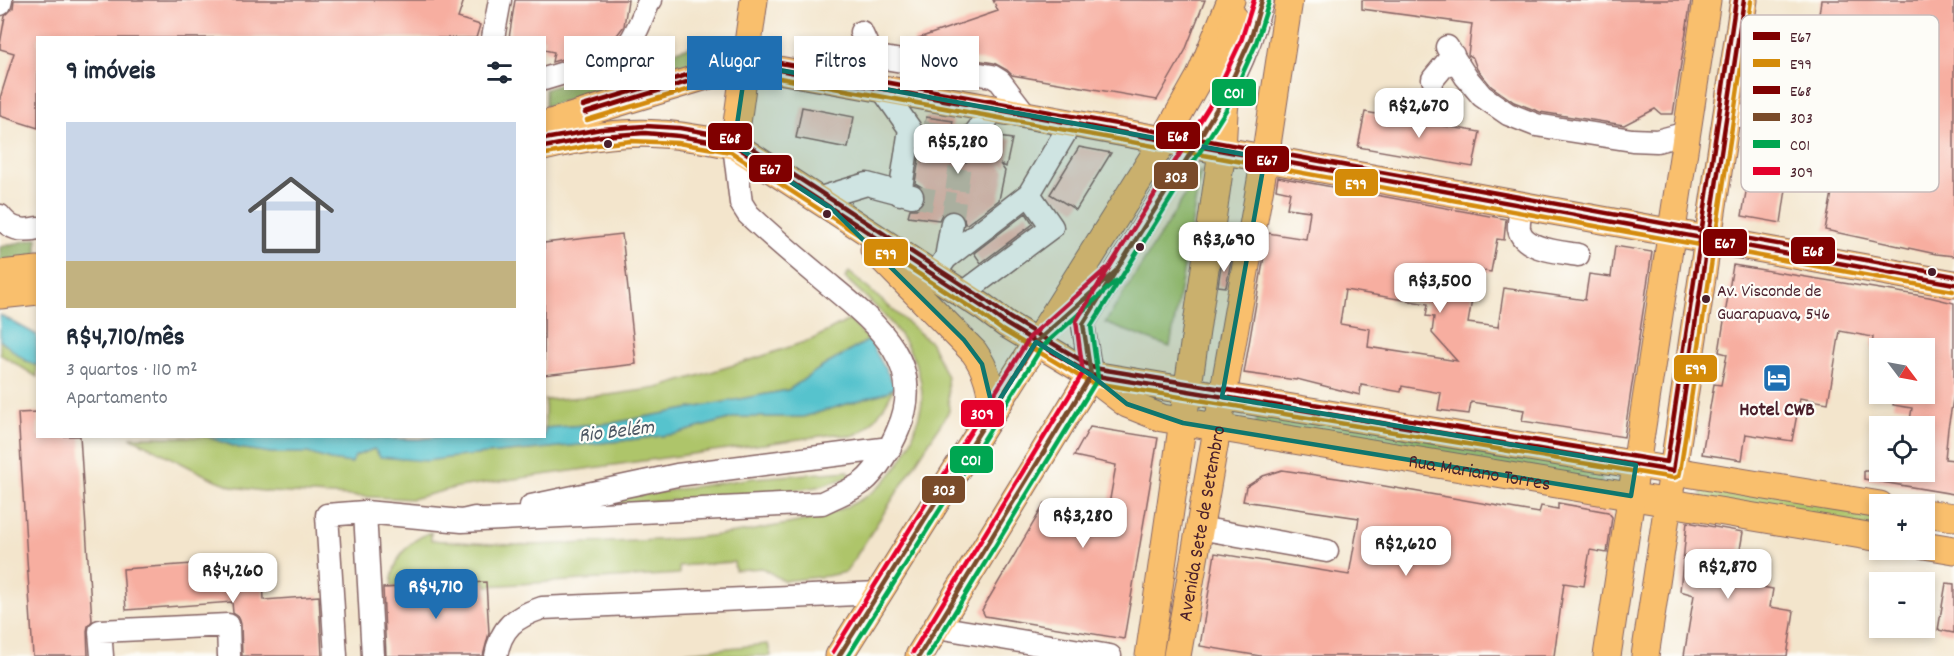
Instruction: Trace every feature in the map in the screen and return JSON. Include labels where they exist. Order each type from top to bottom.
[{"type":"main road","points":[[750,36],[754,0]]},
{"type":"main road","points":[[839,656],[1164,140],[1200,76],[1234,0]]},
{"type":"main road","name":"Avenida Sete de Setembro","points":[[1149,656],[1222,151],[1234,0]]},
{"type":"main road","name":"Avenida Sete de Setembro","points":[[1177,656],[1265,158],[1289,0]]},
{"type":"main road","points":[[1609,656],[1631,496],[1707,0]]},
{"type":"main road","points":[[1742,15],[1744,0]]},
{"type":"main road","points":[[1645,656],[1741,22]]},
{"type":"main road","points":[[1693,93],[1737,52]]},
{"type":"main road","points":[[546,124],[687,82]]},
{"type":"main road","points":[[546,147],[599,137],[639,133],[689,136],[734,145],[742,90]]},
{"type":"main road","points":[[888,90],[1954,284]]},
{"type":"main road","name":"Rua Mariano Torres","points":[[734,145],[824,204],[940,266],[962,294],[1006,324],[1091,375],[1127,404],[1150,414],[1183,423],[1869,536]]},
{"type":"main road","points":[[824,204],[974,352],[987,375],[993,410]]},
{"type":"main road","points":[[0,274],[36,270]]},
{"type":"main road","points":[[0,295],[36,291]]},
{"type":"main road","points":[[1663,291],[1692,348]]},
{"type":"main road","points":[[919,656],[1091,375]]},
{"type":"main road","name":"Rua Mariano Torres","points":[[1091,375],[1187,391],[1224,389],[1636,465],[1869,503]]},
{"type":"main road","points":[[1935,515],[1954,518]]},
{"type":"main road","points":[[1935,547],[1954,550]]},
{"type":"main road","points":[[1609,656],[1652,609]]},
{"type":"street","points":[[493,36],[500,0]]},
{"type":"street","points":[[546,78],[614,58],[624,52],[632,42],[651,0]]},
{"type":"street","points":[[1091,375],[1083,324],[1227,91],[1251,38],[1262,0]]},
{"type":"street","points":[[861,32],[872,56],[992,76],[1000,81],[1026,115]]},
{"type":"street","points":[[1433,78],[1450,51],[1462,82],[1508,114],[1536,125],[1632,140],[1657,141],[1687,133]]},
{"type":"street","points":[[824,204],[867,184],[906,195],[917,130],[883,90]]},
{"type":"street","points":[[961,141],[995,109]]},
{"type":"street","points":[[1727,114],[1741,116]]},
{"type":"street","points":[[940,266],[1029,194],[1071,123]]},
{"type":"street","points":[[336,656],[327,515],[365,512],[462,521],[822,503],[863,482],[890,448],[903,420],[907,403],[904,371],[897,355],[881,330],[748,214],[741,202],[734,145]]},
{"type":"street","points":[[962,294],[1052,227],[1029,194]]},
{"type":"street","points":[[1521,205],[1519,230],[1524,240],[1542,249],[1578,255]]},
{"type":"street","points":[[0,216],[7,225],[27,231],[36,229]]},
{"type":"street","points":[[940,266],[952,223]]},
{"type":"street","points":[[1036,342],[1116,271]]},
{"type":"street","points":[[462,521],[677,475],[890,448]]},
{"type":"street","points":[[365,512],[373,656]]},
{"type":"street","points":[[1199,528],[1327,551]]},
{"type":"street","points":[[496,656],[498,644],[506,629],[522,615],[542,608],[879,593]]},
{"type":"street","points":[[102,656],[100,632],[228,625],[229,656]]},
{"type":"street","points":[[937,627],[1110,656]]},
{"type":"highlighted area","points":[[746,64],[1265,158],[1222,397],[1636,465],[1631,496],[1183,423],[1127,404],[1091,375],[1036,342],[993,410],[982,364],[964,340],[832,209],[734,145]]},
{"type":"green space","points":[[687,48],[687,64],[675,68],[675,51]]},
{"type":"green space","points":[[564,83],[564,90],[602,90],[546,107],[546,89]]},
{"type":"green space","points":[[1201,170],[1170,347],[1105,323]]},
{"type":"green space","points":[[36,238],[36,260],[0,264],[0,247]]},
{"type":"green space","points":[[849,272],[931,343],[947,377],[949,411],[846,572],[784,581],[762,568],[735,570],[734,562],[679,566],[679,574],[487,586],[486,582],[391,587],[394,568],[402,553],[414,541],[431,532],[431,540],[511,545],[689,538],[746,531],[814,518],[849,506],[870,494],[888,478],[902,459],[912,437],[922,400],[915,363],[907,346],[885,316],[845,278]]},
{"type":"green space","points":[[849,320],[869,340],[788,390],[613,423],[546,428],[546,400],[658,388],[813,339]]},
{"type":"green space","points":[[0,340],[25,360],[36,366],[36,376],[0,354]]},
{"type":"green space","points":[[895,386],[883,409],[871,423],[857,434],[850,436],[835,434],[458,487],[412,499],[270,492],[234,487],[209,477],[132,438],[211,438],[239,448],[271,453],[308,453],[330,460],[351,463],[355,456],[374,449],[426,461],[676,434],[736,417],[803,417],[887,392]]},
{"type":"green space","points":[[1259,406],[1604,464],[1600,489],[1255,432]]},
{"type":"green space","points":[[849,471],[849,477],[817,487],[755,495],[601,505],[600,501],[753,478]]},
{"type":"green space","points":[[1704,477],[1869,505],[1869,534],[1700,505]]},
{"type":"green space","points":[[768,644],[771,656],[646,656]]},
{"type":"water","points":[[0,315],[36,334],[36,366],[25,360],[0,340]]},
{"type":"water","name":"Rio Belém","points":[[869,340],[895,386],[887,392],[803,417],[736,417],[676,434],[426,461],[380,457],[374,449],[355,456],[352,463],[330,460],[308,453],[271,453],[239,448],[211,438],[546,438],[546,428],[613,423],[788,390]]},
{"type":"building","points":[[14,0],[464,0],[458,18],[480,25],[477,36],[36,36],[36,127],[0,116],[0,98],[14,53],[0,49],[0,44],[5,16],[13,8]]},
{"type":"building","points":[[515,0],[628,0],[624,26],[616,36],[564,36],[564,59],[552,62],[554,52],[546,50],[546,36],[509,36]]},
{"type":"building","points":[[993,0],[1205,0],[1185,51],[1157,100],[1012,75],[994,63],[979,60],[979,36],[925,36],[998,11]]},
{"type":"building","points":[[1362,0],[1691,0],[1673,114],[1661,114],[1655,109],[1624,125],[1540,112],[1514,102],[1491,86],[1477,69],[1473,58],[1468,55],[1472,24],[1362,9]]},
{"type":"building","points":[[1821,0],[1954,0],[1954,256],[1825,230],[1832,192],[1939,192],[1939,15],[1819,15]]},
{"type":"building","points":[[802,107],[854,117],[848,148],[796,138]]},
{"type":"building","points":[[1365,112],[1480,132],[1473,167],[1358,147]]},
{"type":"building","points":[[926,117],[953,121],[948,147],[953,159],[959,162],[966,162],[972,158],[991,136],[1012,139],[1006,167],[1000,164],[1005,171],[999,200],[967,224],[961,213],[954,210],[948,210],[942,214],[939,220],[908,216],[910,209],[921,206],[925,199],[922,187],[915,183]]},
{"type":"building","points":[[1079,147],[1111,153],[1076,210],[1050,194]]},
{"type":"building","points":[[1278,177],[1506,219],[1504,240],[1497,239],[1491,272],[1477,270],[1468,323],[1498,327],[1504,288],[1585,300],[1589,274],[1611,277],[1615,246],[1652,252],[1624,437],[1522,421],[1524,410],[1471,402],[1469,414],[1438,410],[1441,393],[1402,386],[1401,392],[1361,385],[1360,395],[1297,379],[1244,373],[1268,233],[1306,239],[1310,211],[1287,208],[1290,192],[1276,189]],"holes":[[[1345,290],[1428,304],[1426,316],[1434,317],[1432,333],[1457,361],[1368,347],[1370,329],[1340,324]]]},
{"type":"building","points":[[1746,192],[1786,192],[1781,223],[1742,216]]},
{"type":"building","points":[[1026,213],[1033,224],[981,263],[974,253]]},
{"type":"building","points":[[622,234],[636,364],[546,375],[546,243]]},
{"type":"building","points":[[1222,260],[1231,261],[1226,287],[1218,286]]},
{"type":"building","points":[[1733,265],[1954,303],[1954,394],[1945,459],[1954,460],[1954,494],[1882,482],[1935,482],[1935,416],[1911,416],[1912,408],[1893,405],[1935,404],[1935,338],[1873,338],[1840,331],[1828,403],[1800,398],[1792,441],[1746,434],[1742,460],[1702,454],[1714,384],[1721,385],[1727,354],[1719,352]]},
{"type":"building","points":[[36,412],[36,438],[80,438],[92,621],[87,631],[88,656],[33,656],[18,413]]},
{"type":"building","points":[[1090,427],[1158,438],[1124,639],[985,616],[982,610],[1045,503],[1107,516],[1116,465],[1074,456]]},
{"type":"building","points":[[1282,470],[1539,513],[1541,506],[1558,509],[1558,503],[1608,512],[1612,517],[1607,553],[1590,550],[1584,586],[1564,583],[1554,656],[1260,656],[1200,646],[1215,553],[1349,575],[1359,518],[1243,501],[1246,487],[1263,476]]},
{"type":"building","points":[[1864,471],[1869,471],[1869,480],[1864,479]]},
{"type":"building","points":[[1687,522],[1743,532],[1736,573],[1759,576],[1757,586],[1773,589],[1770,607],[1794,611],[1787,656],[1684,656],[1694,595],[1680,591]]},
{"type":"building","points":[[262,559],[264,600],[319,596],[322,656],[242,656],[241,624],[239,617],[233,613],[232,602],[126,610],[123,569]]},
{"type":"building","points":[[486,582],[489,633],[483,656],[386,656],[383,588]]},
{"type":"building","points":[[1946,583],[1954,584],[1954,633],[1938,630]]},
{"type":"tunnel","points":[[923,132],[950,135]]},
{"type":"tunnel","points":[[952,223],[962,149]]},
{"type":"tunnel","points":[[912,196],[954,204]]},
{"type":"transit line","name":"309","points":[[913,652],[1083,373],[1076,321],[1212,102],[1241,41],[1254,0]]},
{"type":"transit line","name":"303","points":[[839,656],[1036,342],[1116,271],[1227,91],[1251,38],[1262,0]]},
{"type":"transit line","name":"E68","points":[[546,139],[601,129],[645,126],[680,128],[737,138],[1010,318],[1094,368],[1667,462],[1736,0]]},
{"type":"transit line","name":"E67","points":[[1742,15],[1744,0]]},
{"type":"transit line","name":"E99","points":[[1749,15],[1751,1]]},
{"type":"transit line","name":"C01","points":[[928,656],[1098,378],[1091,326],[1226,110],[1255,46],[1269,2]]},
{"type":"transit line","name":"E67","points":[[546,147],[602,136],[645,133],[734,145],[1006,324],[1091,375],[1673,471],[1741,20]]},
{"type":"transit line","name":"E68","points":[[583,106],[747,57],[1954,276]]},
{"type":"transit line","name":"E67","points":[[585,113],[746,64],[1954,284]]},
{"type":"transit line","name":"E99","points":[[546,154],[631,141],[678,143],[731,152],[1002,330],[1089,382],[1674,478],[1679,476],[1680,472],[1741,67]]},
{"type":"transit line","name":"E99","points":[[587,120],[746,72],[1953,291]]},
{"type":"transit line","name":"309","points":[[833,652],[1030,337],[1106,269]]},
{"type":"transit line","name":"303","points":[[919,656],[1091,375],[1083,324],[1116,271]]},
{"type":"transit line","name":"C01","points":[[848,656],[1042,347],[1116,281]]},
{"type":"place","name":"Av. Visconde de Guarapuava, 546","points":[[1706,299]]},
{"type":"place","name":"Hotel CWB","points":[[1777,378]]}]
